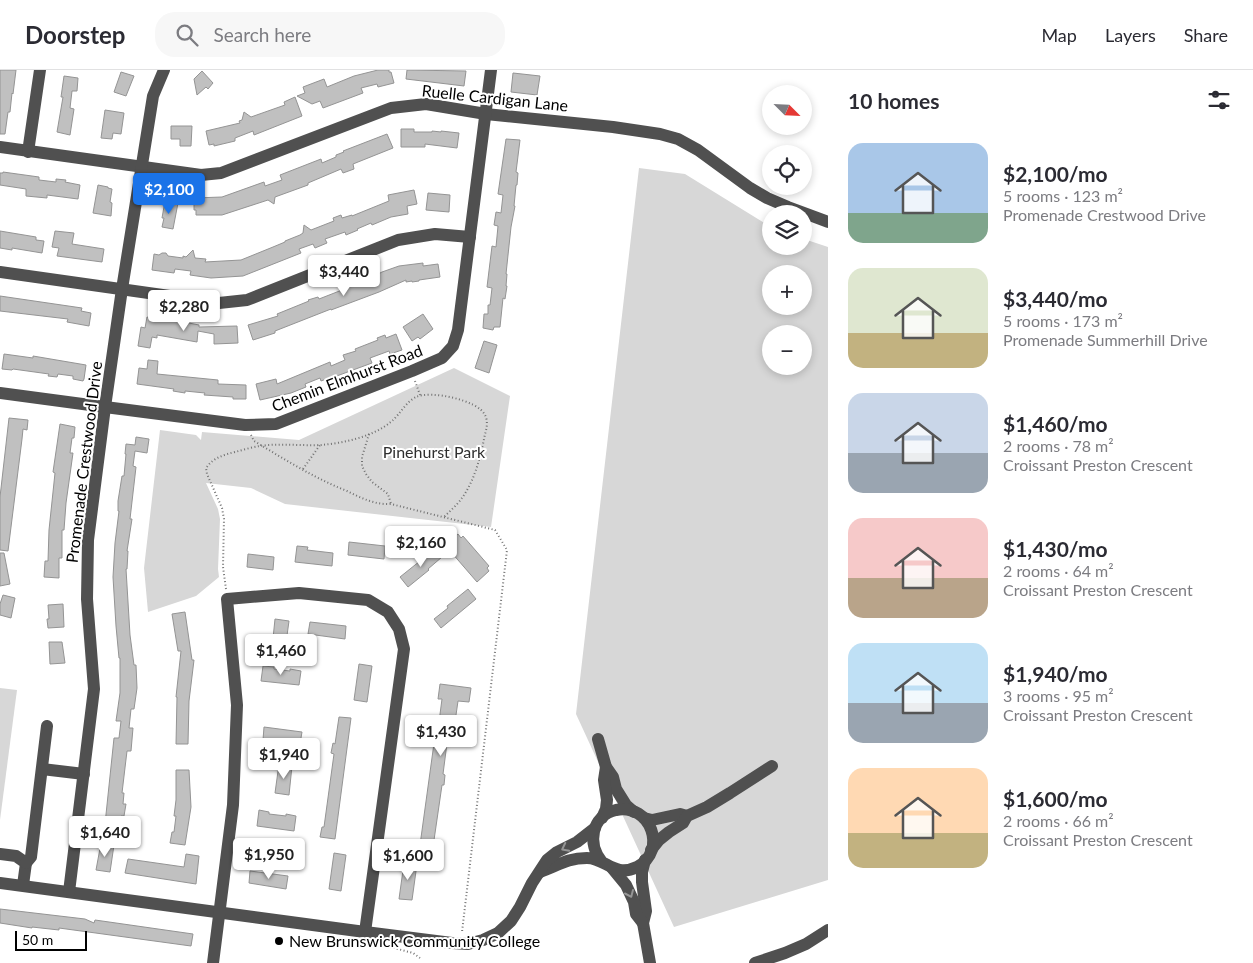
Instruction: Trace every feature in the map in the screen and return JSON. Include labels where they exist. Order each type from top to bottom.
[{"type":"street","points":[[28,152],[40,70]]},
{"type":"street","name":"Promenade Crestwood Drive","points":[[69,892],[94,689],[88,599],[88,540],[122,289],[153,96],[164,70]]},
{"type":"street","name":"Chemin Elmhurst Road","points":[[0,393],[105,408],[245,424],[276,424],[442,358],[453,346],[458,330],[491,70]]},
{"type":"street","name":"Ruelle Cardigan Lane","points":[[0,147],[201,175],[221,173],[391,108],[426,104],[486,114],[613,127],[660,134],[678,139],[698,150],[767,198],[828,222]]},
{"type":"street","points":[[0,272],[219,302],[247,300],[398,240],[435,234],[470,237]]},
{"type":"street","points":[[213,963],[234,805],[237,705],[227,599],[300,593],[368,600],[388,612],[399,628],[404,649],[364,932]]},
{"type":"street","points":[[24,885],[26,863],[31,856],[47,726]]},
{"type":"street","points":[[598,739],[606,767],[613,777],[621,799],[651,827],[653,833],[653,839],[642,872],[646,911],[643,923],[650,963]]},
{"type":"street","points":[[540,872],[574,858],[590,858],[618,870],[636,867],[659,840],[683,823],[687,816],[707,807],[772,766]]},
{"type":"street","points":[[606,767],[604,780],[607,800],[606,809],[598,823],[593,840],[595,852],[620,876],[630,892],[636,914],[643,923]]},
{"type":"street","points":[[42,769],[84,774]]},
{"type":"street","points":[[0,883],[364,932],[468,944],[498,933],[511,921],[547,860],[577,842],[611,812],[623,810],[652,820],[680,814],[687,816]]},
{"type":"street","points":[[0,854],[16,856],[26,863]]},
{"type":"street","points":[[755,963],[806,944],[828,930]]},
{"type":"path","points":[[412,371],[421,396]]},
{"type":"path","points":[[227,599],[223,567],[224,519],[222,508],[206,468],[221,456],[261,446],[320,445],[370,434],[392,421],[416,397],[426,395],[458,399],[475,405],[481,410],[487,423],[486,432],[472,480],[462,499],[444,517]]},
{"type":"path","points":[[370,434],[362,457],[362,466],[372,482],[388,494],[391,504]]},
{"type":"path","points":[[302,470],[320,445]]},
{"type":"path","points":[[261,446],[302,470],[369,501],[391,504],[495,530],[507,550],[462,937]]},
{"type":"green space","points":[[639,168],[685,174],[762,221],[762,255],[812,255],[812,242],[828,247],[828,880],[674,927],[576,714]]},
{"type":"green space","name":"Pinehurst Park","points":[[454,368],[510,396],[491,527],[285,504],[251,488],[206,483],[218,509],[220,519],[219,577],[196,596],[148,612],[144,568],[160,430],[196,435],[201,440],[202,432],[299,440]]},
{"type":"green space","points":[[0,688],[17,690],[0,820]]},
{"type":"building","points":[[0,70],[16,70],[5,134],[0,134]]},
{"type":"building","points":[[378,70],[389,70],[394,83],[378,87],[377,84],[361,88],[363,93],[323,108],[320,101],[312,104],[297,96],[305,93],[303,87],[324,79],[327,87],[354,76]]},
{"type":"building","points":[[407,70],[466,71],[464,86],[406,79]]},
{"type":"building","points":[[202,71],[213,83],[208,89],[206,87],[197,95],[194,79]]},
{"type":"building","points":[[121,72],[134,76],[126,96],[114,92]]},
{"type":"building","points":[[513,73],[540,76],[537,95],[511,92]]},
{"type":"building","points":[[64,76],[78,78],[77,91],[72,91],[70,108],[74,109],[70,135],[57,132],[63,97],[61,97]]},
{"type":"building","points":[[295,97],[302,116],[254,135],[253,131],[235,138],[235,141],[214,146],[214,144],[209,145],[206,131],[240,123],[239,121],[242,120],[244,112],[251,117],[285,105],[284,102]]},
{"type":"building","points":[[105,110],[124,113],[121,134],[113,133],[112,139],[101,138]]},
{"type":"building","points":[[171,126],[192,126],[191,146],[180,146],[180,139],[171,139]]},
{"type":"building","points":[[401,129],[414,129],[414,132],[441,131],[459,133],[457,148],[425,144],[425,147],[401,147]]},
{"type":"building","points":[[387,134],[393,148],[353,164],[354,169],[343,173],[341,169],[308,183],[308,185],[275,197],[274,204],[268,200],[222,215],[196,215],[194,198],[222,197],[264,182],[265,186],[282,180],[280,175],[321,159],[322,163],[336,157],[336,155],[343,151]]},
{"type":"building","points":[[506,139],[520,140],[516,172],[518,173],[506,274],[505,299],[503,298],[500,327],[494,327],[493,330],[483,328],[484,314],[488,314],[488,305],[490,305],[492,288],[487,287],[492,246],[496,247],[498,226],[494,225],[496,212],[501,213],[503,195],[498,194]]},
{"type":"building","points":[[0,173],[39,177],[39,180],[56,182],[56,179],[66,180],[65,182],[80,185],[78,199],[47,195],[47,198],[26,196],[26,189],[0,185]]},
{"type":"building","points":[[98,185],[112,189],[110,202],[112,203],[111,216],[93,213]]},
{"type":"building","points":[[414,190],[417,204],[407,206],[408,214],[391,217],[372,225],[371,223],[346,235],[345,232],[325,239],[327,243],[315,248],[313,244],[299,249],[301,253],[243,276],[211,278],[190,275],[191,271],[175,269],[174,273],[152,270],[154,254],[159,255],[162,253],[166,253],[168,256],[183,258],[183,256],[186,257],[193,250],[195,258],[206,259],[205,262],[241,260],[300,235],[303,233],[304,225],[311,230],[334,221],[333,218],[341,215],[342,218],[352,216],[389,201],[388,195]]},
{"type":"building","points":[[428,193],[450,195],[449,212],[426,210]]},
{"type":"building","points":[[165,201],[178,203],[173,229],[162,227]]},
{"type":"building","points":[[0,231],[36,237],[36,240],[44,241],[42,253],[0,248]]},
{"type":"building","points":[[55,231],[74,233],[72,244],[104,249],[102,262],[57,256],[59,248],[52,247]]},
{"type":"building","points":[[423,263],[423,266],[438,264],[440,277],[412,282],[406,282],[406,280],[275,331],[275,333],[253,340],[248,325],[278,316],[277,314],[308,300],[318,297],[319,299],[342,290],[341,288],[362,280],[363,282],[382,272],[399,266]]},
{"type":"building","points":[[0,296],[82,308],[81,311],[91,313],[89,326],[67,322],[68,319],[0,311]]},
{"type":"building","points":[[423,314],[433,329],[420,339],[418,337],[412,341],[403,327]]},
{"type":"building","points":[[153,316],[199,325],[199,327],[237,326],[238,343],[214,344],[214,334],[198,331],[197,342],[157,335],[157,338],[152,337],[150,348],[138,346],[141,327],[145,328],[147,317],[153,318]]},
{"type":"building","points":[[396,334],[402,350],[390,354],[389,351],[370,358],[372,363],[321,381],[320,378],[305,384],[306,387],[291,393],[260,400],[256,384],[276,379],[277,384],[330,362],[331,366],[345,360],[343,355],[378,340],[377,338],[385,335],[386,338]]},
{"type":"building","points":[[484,341],[497,345],[489,373],[475,368]]},
{"type":"building","points":[[4,354],[33,358],[33,356],[86,365],[84,379],[83,381],[73,379],[73,376],[58,374],[57,377],[48,376],[49,374],[2,369]]},
{"type":"building","points":[[148,360],[158,361],[157,374],[218,380],[218,384],[246,385],[246,399],[233,399],[233,397],[204,395],[205,393],[185,391],[185,393],[173,391],[174,389],[137,384],[139,368],[147,369]]},
{"type":"building","points":[[9,418],[28,420],[27,430],[23,429],[8,551],[0,550],[0,497]]},
{"type":"building","points":[[60,424],[75,427],[70,453],[73,453],[64,530],[62,530],[62,558],[59,558],[59,578],[44,577],[45,561],[48,561],[55,473],[53,472]]},
{"type":"building","points":[[136,437],[149,439],[147,453],[135,451],[133,466],[136,467],[126,569],[130,635],[134,665],[136,665],[137,688],[134,709],[131,709],[129,728],[133,728],[131,751],[127,751],[122,793],[124,793],[123,804],[126,804],[124,816],[121,816],[120,826],[105,824],[114,738],[119,738],[121,721],[116,721],[120,693],[120,658],[113,577],[119,511],[118,501],[122,476],[124,476],[126,444],[135,445]]},
{"type":"building","points":[[458,534],[461,538],[463,536],[489,566],[487,568],[489,571],[477,582],[445,545]]},
{"type":"building","points":[[349,542],[385,546],[384,559],[348,555]]},
{"type":"building","points":[[297,546],[308,547],[307,550],[333,553],[332,566],[295,562]]},
{"type":"building","points":[[435,549],[442,557],[408,587],[400,577]]},
{"type":"building","points":[[0,553],[4,553],[10,584],[0,586]]},
{"type":"building","points":[[248,554],[274,557],[273,570],[247,567]]},
{"type":"building","points":[[468,589],[476,599],[441,628],[434,619]]},
{"type":"building","points":[[3,595],[15,598],[11,618],[0,615],[0,604]]},
{"type":"building","points":[[63,604],[64,627],[48,628],[48,605]]},
{"type":"building","points":[[185,612],[192,660],[194,660],[189,701],[188,744],[176,744],[176,697],[181,651],[178,651],[172,614]]},
{"type":"building","points":[[275,619],[289,621],[285,650],[272,648]]},
{"type":"building","points":[[310,622],[346,626],[345,639],[308,634]]},
{"type":"building","points":[[49,642],[62,642],[65,663],[50,664]]},
{"type":"building","points":[[359,664],[372,666],[367,702],[354,700]]},
{"type":"building","points":[[263,666],[274,667],[274,669],[301,671],[299,685],[261,681]]},
{"type":"building","points":[[440,684],[471,688],[469,702],[458,701],[454,729],[449,728],[443,774],[445,775],[444,785],[442,785],[433,847],[420,845],[442,699],[438,699]]},
{"type":"building","points":[[339,717],[351,718],[335,839],[320,837],[322,827],[324,827],[334,754],[331,753],[333,743],[335,744]]},
{"type":"building","points":[[264,727],[302,732],[300,744],[263,740]]},
{"type":"building","points":[[279,764],[292,766],[289,795],[275,793]]},
{"type":"building","points":[[176,770],[189,770],[191,807],[185,845],[170,843],[172,832],[174,832],[176,816],[174,816]]},
{"type":"building","points":[[259,810],[269,812],[269,814],[296,816],[294,831],[257,826]]},
{"type":"building","points":[[101,843],[114,845],[110,872],[96,870]]},
{"type":"building","points":[[334,853],[346,855],[341,891],[329,889]]},
{"type":"building","points":[[186,854],[199,856],[196,884],[125,873],[128,859],[184,867]]},
{"type":"building","points":[[404,863],[417,864],[412,900],[399,899]]},
{"type":"building","points":[[250,871],[288,876],[286,889],[249,883]]},
{"type":"building","points":[[0,909],[85,919],[94,923],[95,920],[193,934],[191,946],[59,928],[59,930],[32,928],[0,923]]},
{"type":"place","name":"New Brunswick Community College","points":[[279,941]]}]
